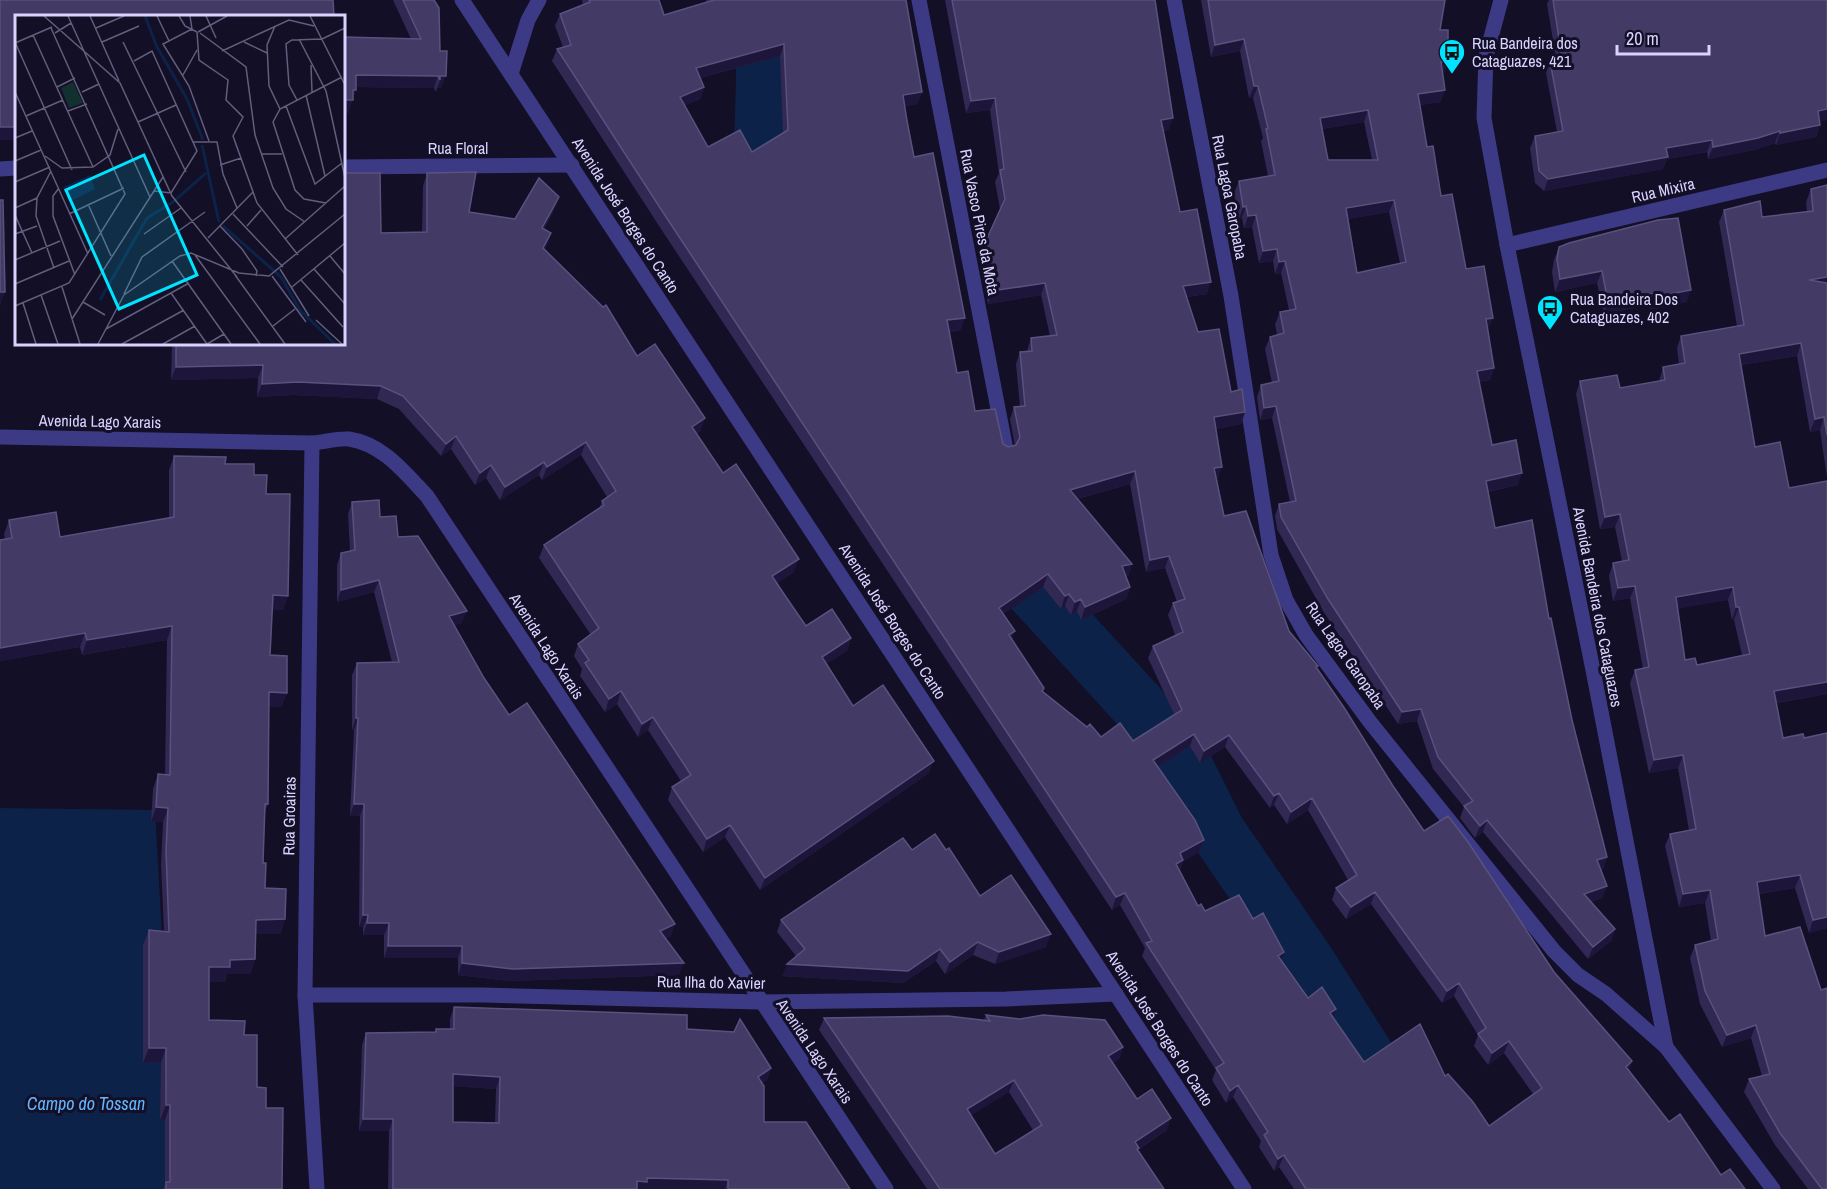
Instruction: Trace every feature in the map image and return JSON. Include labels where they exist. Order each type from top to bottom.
[{"type":"street","name":"Avenida José Borges do Canto","points":[[462,0],[1244,1189]]},
{"type":"street","points":[[511,74],[528,20],[538,0]]},
{"type":"street","name":"Rua Vasco Pires da Mota","points":[[919,0],[1006,450]]},
{"type":"street","name":"Rua Lagoa Garopaba","points":[[1174,0],[1231,296],[1271,555],[1286,600],[1306,635],[1371,722],[1554,951],[1578,975],[1606,994],[1666,1047]]},
{"type":"street","name":"Avenida Bandeira dos Cataguazes","points":[[1501,0],[1486,56],[1484,118],[1507,245],[1666,1047],[1773,1189]]},
{"type":"street","name":"Rua Floral","points":[[345,167],[572,165]]},
{"type":"street","points":[[0,169],[15,168]]},
{"type":"street","name":"Rua Mixira","points":[[1507,245],[1827,170]]},
{"type":"street","name":"Avenida Lago Xarais","points":[[0,437],[312,443],[347,439],[365,443],[393,460],[427,496],[886,1189]]},
{"type":"street","name":"Rua Groairas","points":[[312,443],[305,995],[317,1189]]},
{"type":"street","name":"Rua Ilha do Xavier","points":[[305,995],[483,995],[760,1002],[1006,999],[1116,994]]},
{"type":"water","name":"Campo do Tossan","points":[[0,808],[155,810],[176,1189],[0,1189]]},
{"type":"building","points":[[0,0],[333,0],[334,15],[15,15],[15,127],[0,127]]},
{"type":"building","points":[[403,0],[434,0],[439,8],[440,51],[447,51],[446,76],[440,76],[440,80],[438,76],[356,75],[353,100],[345,100],[345,37],[421,39]]},
{"type":"building","points":[[589,0],[659,0],[664,15],[714,0],[906,0],[922,92],[903,95],[914,157],[933,153],[965,318],[947,320],[957,373],[968,371],[975,411],[995,409],[1003,444],[1008,447],[1016,445],[1020,437],[1014,407],[1025,406],[1020,352],[1032,351],[1031,338],[1057,335],[1045,283],[992,291],[983,247],[1005,199],[1000,170],[1004,169],[995,98],[971,101],[952,0],[1155,0],[1173,118],[1161,120],[1180,212],[1197,209],[1211,282],[1183,286],[1198,332],[1219,329],[1231,392],[1242,389],[1245,412],[1214,417],[1222,467],[1214,468],[1224,516],[1246,511],[1289,631],[1318,666],[1316,667],[1424,831],[1448,816],[1468,842],[1554,972],[1632,1061],[1626,1067],[1669,1122],[1680,1114],[1721,1175],[1730,1169],[1745,1189],[1306,1189],[1284,1155],[1278,1159],[1264,1135],[1268,1132],[1238,1085],[1230,1091],[1216,1068],[1224,1063],[1146,943],[1152,941],[1125,893],[1116,897],[557,49],[571,45],[560,14],[590,2]],"holes":[[[784,44],[788,130],[752,152],[740,130],[708,147],[680,97],[704,87],[696,68]],[[1135,471],[1150,560],[1169,556],[1185,599],[1173,603],[1183,632],[1153,646],[1182,710],[1133,741],[1120,723],[1101,737],[1090,724],[1087,727],[1042,691],[1044,688],[1009,635],[1015,631],[999,608],[1048,574],[1065,596],[1069,594],[1075,602],[1081,599],[1085,607],[1130,587],[1122,566],[1132,564],[1070,490]],[[1194,734],[1204,751],[1229,735],[1274,796],[1279,793],[1291,812],[1312,798],[1357,875],[1336,888],[1351,907],[1375,892],[1447,991],[1459,983],[1486,1028],[1478,1034],[1492,1053],[1509,1041],[1542,1088],[1489,1126],[1473,1102],[1448,1074],[1445,1076],[1420,1024],[1364,1062],[1330,1013],[1336,1009],[1322,987],[1308,998],[1278,956],[1284,952],[1263,913],[1253,919],[1239,895],[1205,911],[1201,904],[1198,906],[1176,864],[1183,860],[1180,853],[1204,840],[1195,820],[1153,760]]]},
{"type":"building","points":[[1208,0],[1445,0],[1440,30],[1448,30],[1448,61],[1441,62],[1445,90],[1418,94],[1427,147],[1433,146],[1441,196],[1452,194],[1466,269],[1484,266],[1493,318],[1486,319],[1494,368],[1477,371],[1492,445],[1516,440],[1522,473],[1486,481],[1495,528],[1532,520],[1549,619],[1551,618],[1572,720],[1607,857],[1597,860],[1607,886],[1584,894],[1615,929],[1593,947],[1487,820],[1480,826],[1464,806],[1473,801],[1438,757],[1421,709],[1402,712],[1328,599],[1281,517],[1279,504],[1296,501],[1276,406],[1264,408],[1261,385],[1279,381],[1270,337],[1284,333],[1280,312],[1296,309],[1285,261],[1279,262],[1277,249],[1263,251],[1256,215],[1248,216],[1246,206],[1243,207],[1239,181],[1275,175],[1266,129],[1268,128],[1258,86],[1254,86],[1244,39],[1215,45]],"holes":[[[1368,110],[1378,160],[1328,160],[1320,118]],[[1394,200],[1406,262],[1357,273],[1346,208]]]},
{"type":"building","points":[[1553,0],[1827,0],[1827,109],[1818,111],[1820,125],[1780,133],[1780,131],[1713,147],[1712,140],[1666,148],[1668,157],[1548,179],[1539,171],[1535,136],[1563,131],[1550,61],[1562,58]]},
{"type":"building","points":[[476,172],[469,212],[515,219],[539,178],[559,197],[542,228],[551,233],[543,248],[603,307],[606,305],[637,356],[655,344],[705,418],[692,427],[723,473],[736,464],[799,559],[772,576],[806,626],[832,609],[851,638],[822,657],[853,706],[883,685],[934,761],[765,878],[730,825],[707,839],[672,787],[691,775],[653,717],[642,724],[621,691],[609,699],[585,663],[589,660],[578,644],[599,628],[544,545],[604,505],[602,501],[616,491],[586,442],[547,467],[544,462],[505,487],[491,465],[480,473],[456,436],[446,444],[403,396],[381,386],[298,382],[262,384],[263,365],[176,367],[176,345],[345,345],[345,173],[380,173],[381,233],[427,232],[427,173]]},
{"type":"building","points":[[1827,185],[1827,277],[1809,280],[1827,283],[1827,435],[1824,417],[1815,419],[1801,343],[1739,354],[1755,447],[1780,442],[1789,488],[1827,481],[1827,682],[1774,691],[1783,738],[1803,734],[1804,738],[1827,733],[1827,917],[1813,920],[1800,875],[1757,882],[1765,936],[1800,927],[1821,990],[1827,988],[1827,1189],[1822,1189],[1780,1133],[1749,1079],[1770,1074],[1756,1025],[1727,1035],[1705,991],[1695,945],[1718,939],[1710,890],[1683,894],[1670,834],[1696,829],[1683,755],[1654,760],[1635,670],[1649,667],[1635,586],[1618,588],[1613,563],[1629,560],[1620,514],[1605,517],[1580,381],[1617,375],[1620,388],[1665,380],[1663,367],[1685,363],[1681,336],[1744,325],[1724,210],[1760,201],[1762,217],[1813,211],[1811,189]],"holes":[[[1733,587],[1736,607],[1739,607],[1750,654],[1697,665],[1695,658],[1685,660],[1676,597]]]},
{"type":"building","points":[[0,200],[3,200],[5,292],[0,292]]},
{"type":"building","points":[[1678,218],[1691,290],[1655,297],[1654,293],[1608,302],[1602,271],[1560,279],[1557,259],[1559,247],[1658,220]]},
{"type":"building","points":[[174,456],[226,457],[225,464],[254,464],[254,475],[267,475],[266,494],[290,494],[288,596],[273,595],[270,655],[287,656],[287,693],[269,692],[268,804],[265,804],[263,863],[266,863],[265,888],[286,889],[285,919],[256,920],[255,959],[230,960],[230,967],[209,967],[209,1020],[245,1021],[244,1035],[257,1035],[257,1087],[266,1088],[266,1108],[283,1108],[282,1189],[166,1189],[166,1182],[170,1182],[170,1105],[166,1105],[166,1048],[149,1048],[149,930],[169,932],[166,851],[168,808],[156,807],[158,774],[170,775],[172,626],[87,640],[85,633],[0,648],[0,540],[12,538],[9,520],[56,512],[60,537],[174,517]]},
{"type":"building","points":[[379,500],[380,517],[396,516],[398,537],[418,536],[467,611],[449,616],[484,678],[509,715],[527,703],[675,924],[660,931],[684,963],[513,969],[462,963],[462,946],[388,946],[389,923],[367,923],[368,915],[363,915],[364,804],[354,804],[358,718],[356,718],[357,663],[399,662],[379,580],[341,590],[341,553],[355,550],[352,502]]},
{"type":"building","points":[[935,834],[946,850],[949,848],[980,896],[1011,875],[1051,934],[999,952],[978,942],[950,962],[940,949],[908,971],[787,964],[805,949],[781,920],[903,838],[912,850]]},
{"type":"building","points":[[454,1007],[687,1015],[687,1029],[734,1032],[740,1019],[771,1068],[758,1077],[764,1086],[764,1122],[806,1122],[850,1189],[728,1189],[728,1180],[647,1178],[647,1182],[637,1181],[637,1189],[393,1189],[393,1119],[363,1119],[366,1033],[436,1032],[436,1029],[454,1029]],"holes":[[[453,1074],[500,1077],[499,1123],[453,1122]]]},
{"type":"building","points":[[986,1015],[1020,1019],[1043,1015],[1105,1020],[1123,1047],[1108,1056],[1137,1099],[1152,1089],[1171,1118],[1135,1142],[1139,1148],[1137,1149],[1164,1189],[940,1189],[824,1018],[948,1016],[990,1021]],"holes":[[[1014,1080],[1042,1125],[995,1154],[967,1109]]]},
{"type":"waterway","points":[[762,0],[764,77],[762,150],[779,220]]},
{"type":"waterway","points":[[984,537],[1175,746],[1217,831],[1307,962],[1390,1093],[1473,1189]]},
{"type":"place","name":"Rua Bandeira dos Cataguazes, 421","points":[[1452,75]]},
{"type":"place","name":"Rua Bandeira Dos Cataguazes, 402","points":[[1550,331]]}]
